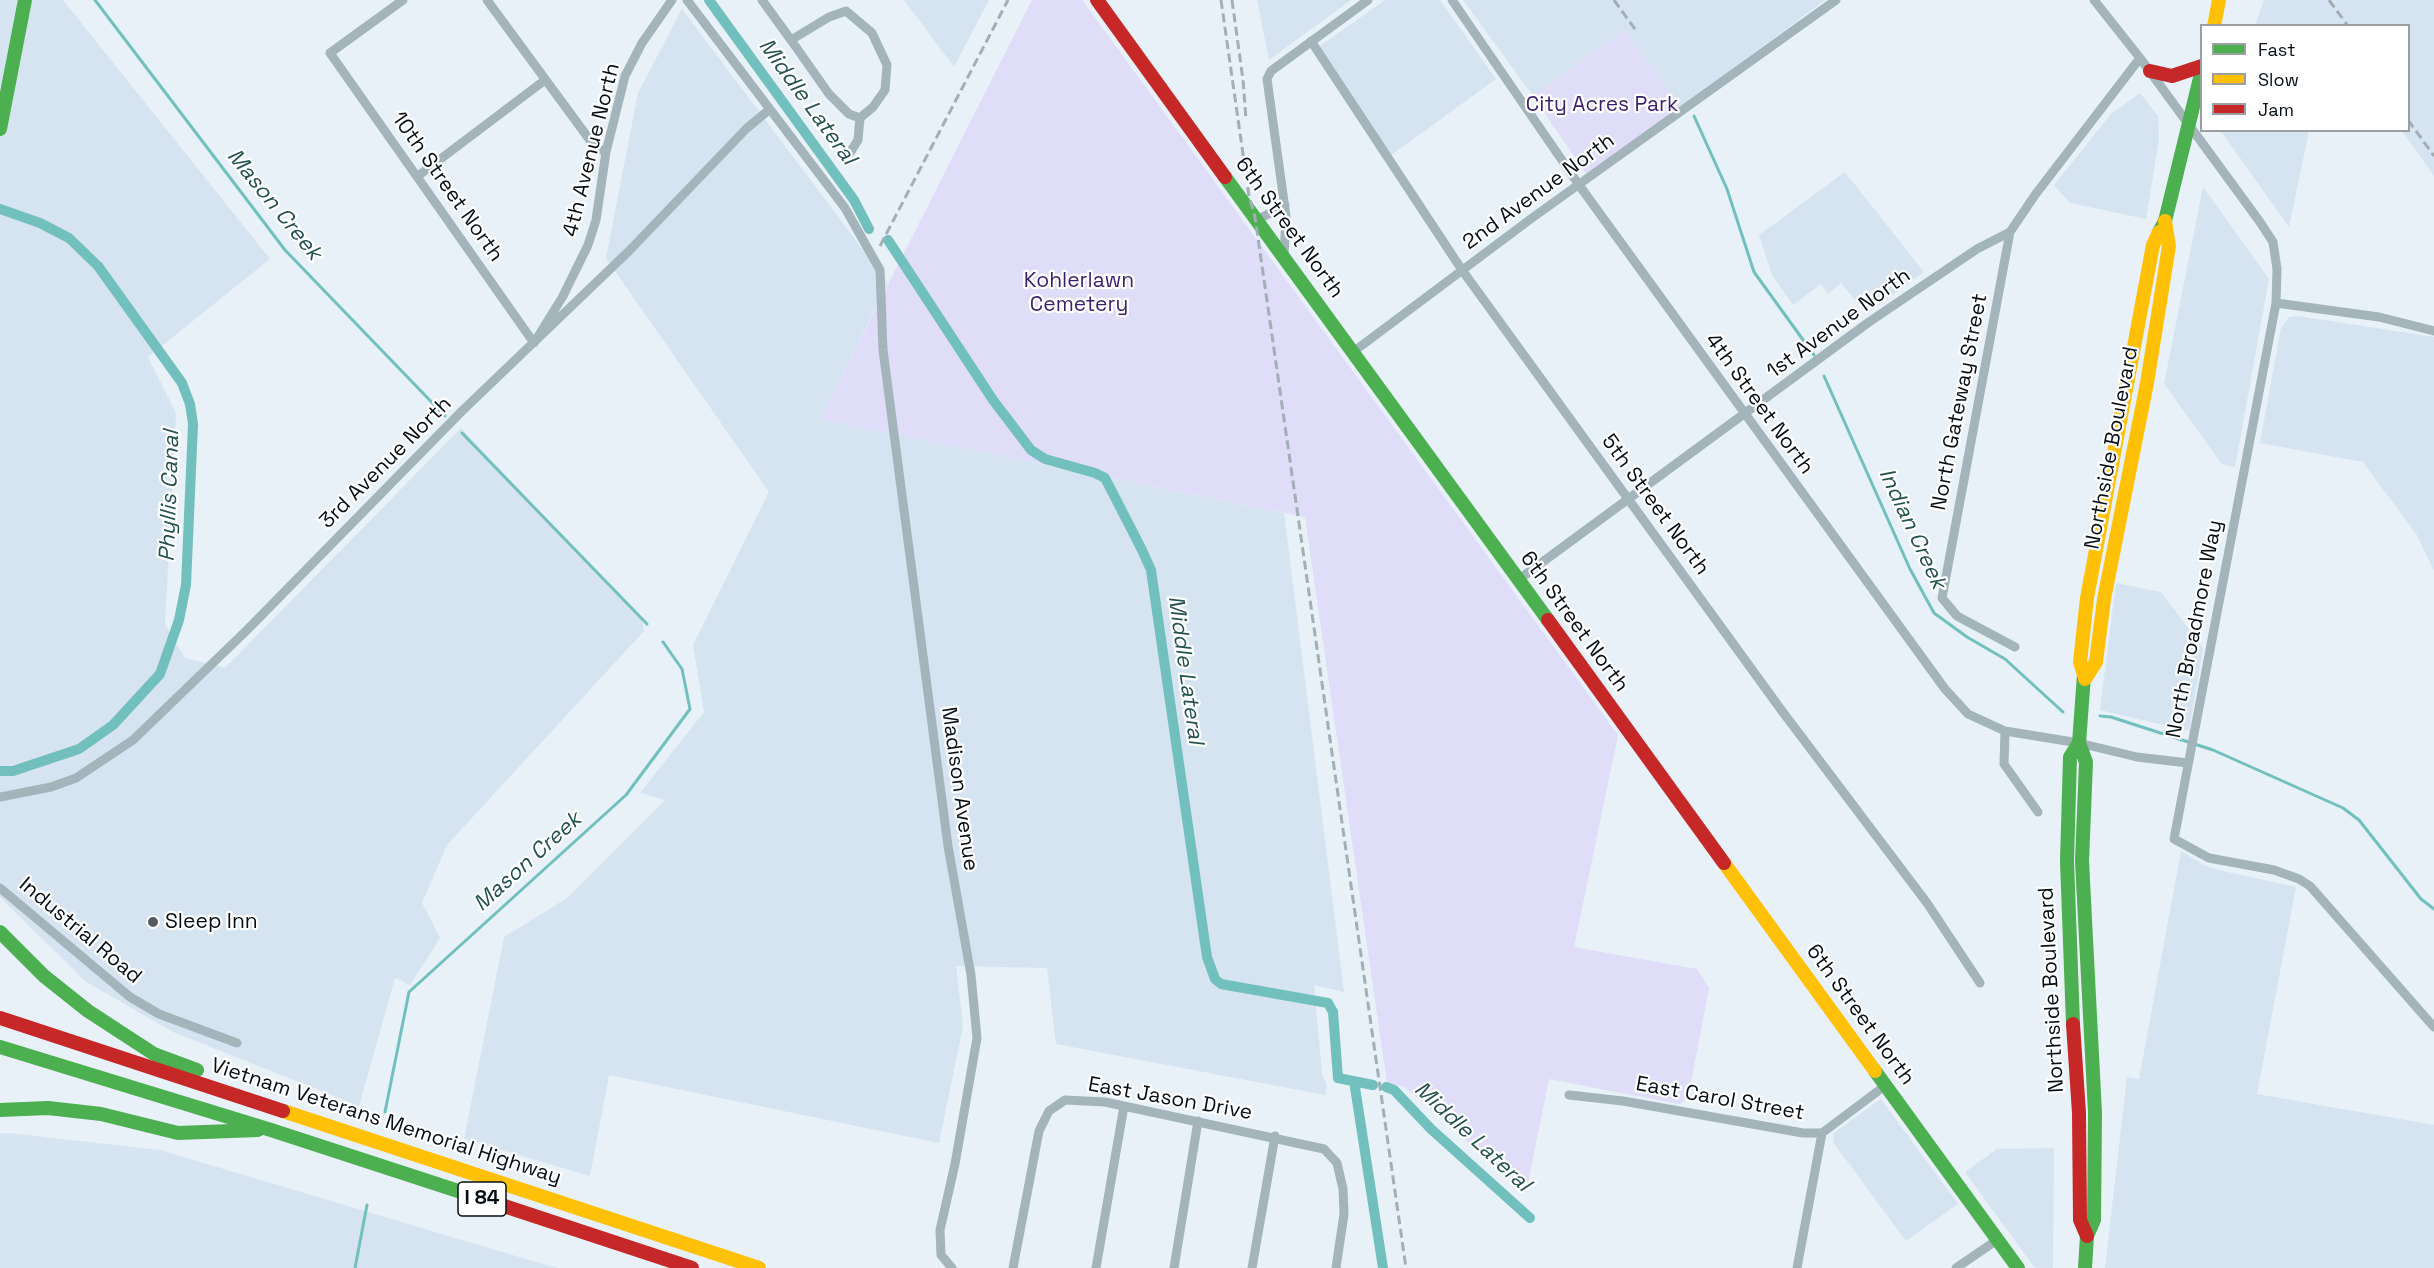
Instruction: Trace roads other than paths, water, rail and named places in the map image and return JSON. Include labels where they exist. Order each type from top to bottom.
[{"type":"main road","points":[[0,129],[25,0]]},
{"type":"main road","name":"6th Street North","points":[[1097,0],[2018,1268]]},
{"type":"main road","points":[[2215,24],[2221,3]]},
{"type":"main road","points":[[2150,71],[2172,76],[2200,69]]},
{"type":"main road","name":"Northside Boulevard","points":[[2085,1268],[2087,1236],[2080,1220],[2079,1113],[2069,956],[2067,885],[2070,757],[2079,743],[2085,679],[2080,662],[2087,598],[2153,245],[2165,221],[2186,123],[2200,75]]},
{"type":"main road","points":[[0,932],[53,983],[88,1011],[154,1054],[408,1151]]},
{"type":"main road","name":"Vietnam Veterans Memorial Highway","points":[[0,1018],[759,1268]]},
{"type":"main road","name":"Vietnam Veterans Memorial Highway","points":[[0,1047],[271,1130],[692,1268]]},
{"type":"main road","points":[[0,1110],[48,1108],[101,1114],[178,1133],[271,1130]]},
{"type":"street","name":"10th Street North","points":[[403,0],[330,53],[534,343]]},
{"type":"street","points":[[487,0],[595,147],[606,152]]},
{"type":"street","name":"4th Avenue North","points":[[534,343],[563,296],[588,245],[596,220],[606,152],[626,76],[642,43],[672,0]]},
{"type":"street","name":"Madison Avenue","points":[[687,0],[845,208],[880,270],[881,326],[948,846],[971,975],[977,1038],[955,1164],[940,1230],[941,1255],[952,1268]]},
{"type":"street","points":[[762,0],[829,94],[849,114],[860,118]]},
{"type":"street","points":[[1284,257],[1285,205],[1267,79],[1271,71],[1368,0]]},
{"type":"street","name":"4th Street North","points":[[1452,0],[1514,94],[1744,414],[1945,689],[1968,714],[2005,731],[2079,743],[2137,757],[2188,763]]},
{"type":"street","name":"2nd Avenue North","points":[[1353,352],[1462,270],[1836,0]]},
{"type":"street","name":"North Broadmore Way","points":[[2094,0],[2140,57],[2186,123],[2247,202],[2273,242],[2277,269],[2276,303],[2174,839],[2210,858],[2281,872],[2310,886],[2434,1027]]},
{"type":"street","points":[[791,40],[829,17],[846,11],[872,33],[888,65],[885,90],[873,107],[860,118],[858,140],[848,156]]},
{"type":"street","name":"5th Street North","points":[[1311,41],[1462,270],[1782,711],[1927,903],[1980,983]]},
{"type":"street","name":"1st Avenue North","points":[[1518,580],[1744,414],[1977,249],[2010,232],[2035,195],[2140,57]]},
{"type":"street","points":[[418,176],[545,80]]},
{"type":"street","name":"3rd Avenue North","points":[[0,796],[51,787],[76,778],[133,740],[629,251],[747,128],[770,109]]},
{"type":"street","points":[[1257,220],[1285,205]]},
{"type":"street","name":"North Gateway Street","points":[[2010,232],[1942,598],[1957,616],[2015,647]]},
{"type":"street","points":[[2276,303],[2379,317],[2434,331]]},
{"type":"street","points":[[2005,731],[2004,764],[2038,812]]},
{"type":"street","name":"Industrial Road","points":[[0,888],[130,997],[159,1014],[237,1043]]},
{"type":"street","name":"East Carol Street","points":[[1569,1095],[1623,1101],[1803,1133],[1822,1133],[1886,1085]]},
{"type":"street","name":"East Jason Drive","points":[[1013,1268],[1039,1131],[1049,1111],[1065,1100],[1105,1102],[1275,1136],[1324,1149],[1337,1163],[1341,1178],[1344,1214],[1336,1268]]},
{"type":"street","points":[[1096,1268],[1124,1106]]},
{"type":"street","points":[[1174,1268],[1198,1121]]},
{"type":"street","points":[[1797,1268],[1822,1133]]},
{"type":"street","points":[[1252,1268],[1275,1136]]},
{"type":"street","points":[[1956,1268],[1997,1240]]},
{"type":"waterway","name":"Mason Creek","points":[[95,0],[285,250],[445,416]]},
{"type":"waterway","name":"Middle Lateral","points":[[709,0],[854,200],[869,229]]},
{"type":"waterway","name":"Indian Creek","points":[[1694,116],[1727,189],[1754,272],[1814,355]]},
{"type":"waterway","name":"Phyllis Canal","points":[[0,209],[40,223],[69,238],[98,266],[182,383],[190,404],[193,424],[186,585],[179,620],[160,674],[113,725],[79,749],[13,771],[0,771]]},
{"type":"waterway","name":"Middle Lateral","points":[[888,240],[993,400],[1031,450],[1045,459],[1105,478],[1151,570],[1207,957],[1215,979],[1221,984],[1328,1003],[1333,1012],[1338,1078],[1373,1085]]},
{"type":"waterway","name":"Indian Creek","points":[[1824,376],[1910,569],[1934,613],[1967,637],[2005,659],[2063,712]]},
{"type":"waterway","name":"Mason Creek","points":[[462,433],[647,624]]},
{"type":"waterway","name":"Mason Creek","points":[[385,1112],[409,992],[626,795],[690,709],[682,669],[663,642]]},
{"type":"waterway","name":"Indian Creek","points":[[2100,716],[2111,717],[2213,750],[2343,808],[2359,820],[2421,899],[2434,909]]},
{"type":"waterway","points":[[1354,1081],[1383,1268]]},
{"type":"waterway","name":"Middle Lateral","points":[[1386,1087],[1394,1090],[1431,1129],[1530,1218]]},
{"type":"waterway","name":"Mason Creek","points":[[355,1268],[367,1205]]},
{"type":"railway","points":[[880,246],[1008,0]]},
{"type":"railway","points":[[1221,0],[1249,196],[1255,217],[1406,1268]]},
{"type":"railway","points":[[1232,0],[1246,119]]},
{"type":"railway","points":[[1614,0],[1637,32]]},
{"type":"railway","points":[[2329,0],[2347,24]]},
{"type":"railway","points":[[2410,123],[2434,156]]},
{"type":"place","name":"Sleep Inn","points":[[153,922]]},
{"type":"park label","name":"City Acres Park","points":[[1602,105]]},
{"type":"park label","name":"Kohlerlawn Cemetery","points":[[1079,293]]}]
